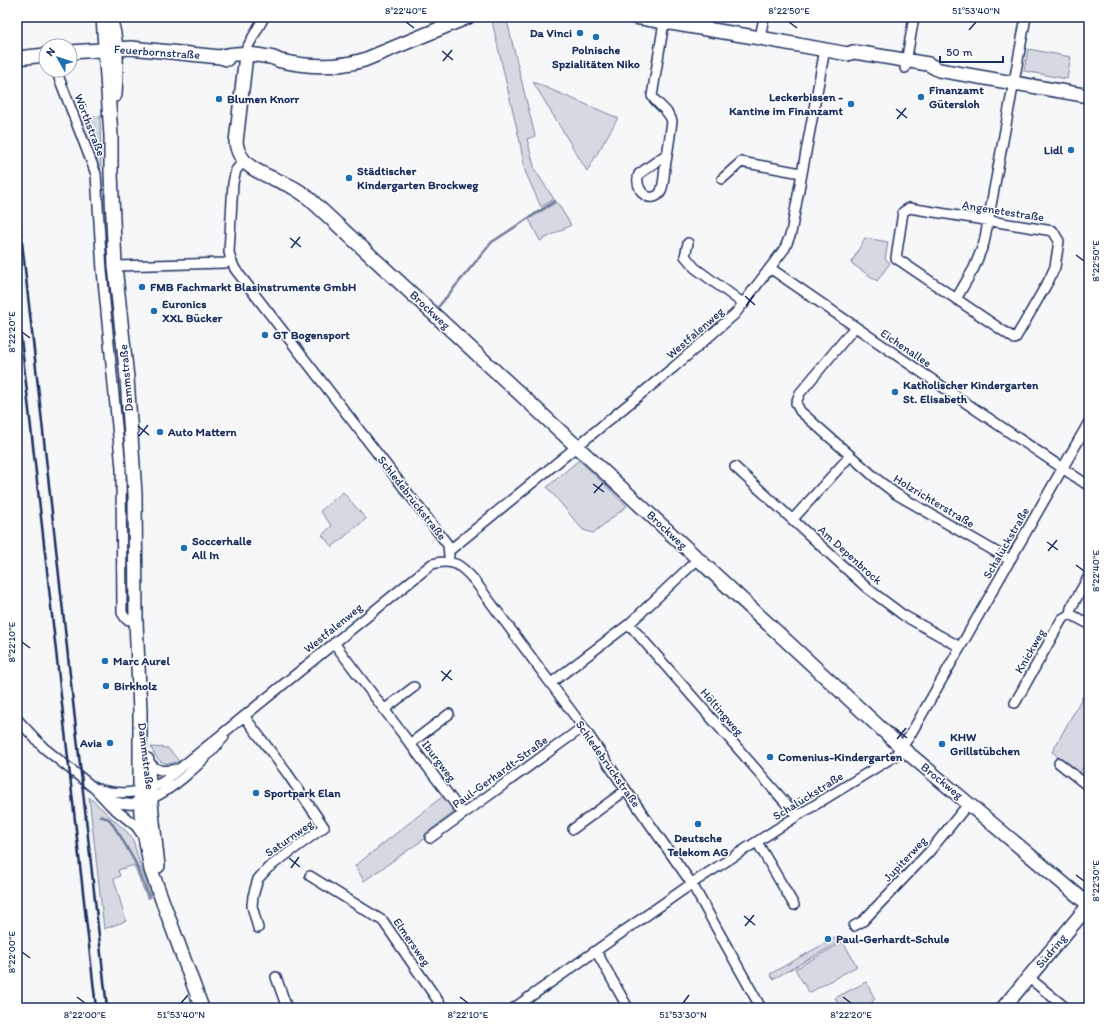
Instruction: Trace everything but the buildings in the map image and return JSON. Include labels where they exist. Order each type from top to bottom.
[{"type":"street","name":"Dammstraße","points":[[103,17],[110,49]]},
{"type":"street","name":"Dammstraße","points":[[109,17],[113,30],[110,49],[111,173],[115,266],[127,378],[135,494],[136,621],[145,795]]},
{"type":"street","points":[[244,162],[239,155],[236,142],[247,48],[264,17]]},
{"type":"street","name":"Feuerbornstraße","points":[[78,51],[131,48],[220,57],[225,59],[246,58],[270,63],[279,60],[334,66],[364,60],[468,17]]},
{"type":"street","points":[[635,17],[848,54],[853,52],[861,53],[906,64],[928,64],[939,70],[1089,96]]},
{"type":"street","points":[[760,38],[764,17]]},
{"type":"street","points":[[906,64],[914,17]]},
{"type":"street","points":[[956,299],[974,268],[984,243],[1026,17]]},
{"type":"street","points":[[664,22],[652,96],[656,102],[669,113],[672,121],[667,154],[661,191],[658,196],[652,198],[644,195],[637,184],[639,174],[667,154]]},
{"type":"street","name":"Westfalenweg","points":[[450,550],[674,367],[736,314],[744,304],[785,248],[791,233],[825,49]]},
{"type":"street","points":[[17,58],[38,56]]},
{"type":"street","name":"Wörthstraße","points":[[59,78],[96,174],[111,173]]},
{"type":"street","name":"Schledebrückstraße","points":[[244,162],[236,170],[233,183],[229,252],[235,269],[448,545],[450,550],[449,561],[454,562],[465,570],[474,580],[583,727],[692,884],[761,1008]]},
{"type":"street","name":"Brockweg","points":[[244,162],[255,170],[293,188],[314,203],[902,748],[1089,905]]},
{"type":"street","points":[[722,179],[741,162],[801,173]]},
{"type":"street","name":"Dammstraße","points":[[96,174],[102,270],[121,468],[122,613],[126,619],[136,621]]},
{"type":"street","name":"Angenetestraße","points":[[909,208],[988,221],[1053,231],[1059,241],[1050,280],[1015,339],[896,258],[903,212],[909,208]]},
{"type":"street","points":[[688,243],[685,256],[695,268],[744,304]]},
{"type":"street","points":[[115,266],[225,263],[231,260]]},
{"type":"street","name":"Eichenallee","points":[[770,268],[1089,486]]},
{"type":"street","name":"Holzrichterstraße","points":[[855,327],[800,393],[796,403],[800,411],[850,456],[896,494],[1010,560]]},
{"type":"street","name":"Schalückstraße","points":[[514,1008],[692,884],[797,816],[895,756],[902,748],[1089,422]]},
{"type":"street","points":[[792,519],[850,456]]},
{"type":"street","name":"Am Depenbrock","points":[[735,467],[867,588],[903,615],[960,647]]},
{"type":"street","points":[[551,683],[629,624],[698,559]]},
{"type":"street","name":"Westfalenweg","points":[[145,795],[432,564],[441,561],[449,561]]},
{"type":"street","points":[[1089,576],[1071,608],[1070,614],[1089,624]]},
{"type":"street","name":"Knickweg","points":[[1014,703],[1062,619],[1070,614]]},
{"type":"street","name":"Höltingweg","points":[[629,624],[797,816]]},
{"type":"street","name":"Iburgweg","points":[[334,643],[411,743],[463,814]]},
{"type":"street","points":[[385,709],[414,687]]},
{"type":"street","name":"Iburgweg","points":[[411,743],[449,714]]},
{"type":"street","name":"Dammstraße","points":[[140,715],[147,759],[145,795]]},
{"type":"street","points":[[17,719],[44,748],[94,788],[111,806],[136,826],[145,839]]},
{"type":"street","name":"Westfalenweg","points":[[145,795],[166,792],[210,754],[240,719]]},
{"type":"street","name":"Saturnweg","points":[[240,719],[287,773],[324,827],[268,868],[258,880],[253,896],[252,906],[258,928]]},
{"type":"street","name":"Paul-Gerhardt-Straße","points":[[430,838],[583,727]]},
{"type":"street","points":[[147,759],[150,764],[158,770],[164,771],[179,769]]},
{"type":"street","points":[[1059,763],[1089,787]]},
{"type":"street","points":[[94,788],[107,793],[145,795]]},
{"type":"street","points":[[573,829],[626,790]]},
{"type":"street","points":[[103,797],[118,803],[133,804],[145,795]]},
{"type":"street","points":[[145,795],[145,839],[151,870],[202,1008]]},
{"type":"street","points":[[145,795],[160,892]]},
{"type":"street","name":"Jupiterweg","points":[[854,926],[863,921],[929,852],[969,803]]},
{"type":"street","points":[[757,842],[794,905]]},
{"type":"street","name":"Elmersweg","points":[[310,876],[383,921],[443,1008]]},
{"type":"street","name":"Südring","points":[[1003,1008],[1089,905]]},
{"type":"street","points":[[596,951],[628,1008]]},
{"type":"street","points":[[276,977],[287,1008]]},
{"type":"street","name":"Südring","points":[[1028,977],[1066,1008]]},
{"type":"shaded area","points":[[491,17],[506,17],[535,136],[527,139],[535,170],[554,199],[541,207],[525,171],[520,142]]},
{"type":"shaded area","points":[[1028,49],[1071,57],[1067,79],[1024,71]]},
{"type":"shaded area","points":[[533,82],[618,118],[587,171]]},
{"type":"shaded area","points":[[100,115],[101,170],[97,168],[79,122]]},
{"type":"shaded area","points":[[557,202],[571,225],[540,241],[529,219]]},
{"type":"shaded area","points":[[865,238],[888,242],[885,259],[890,263],[877,281],[851,263]]},
{"type":"shaded area","points":[[579,460],[627,506],[593,533],[583,530],[547,487]]},
{"type":"shaded area","points":[[343,492],[366,519],[332,547],[322,535],[332,526],[320,511]]},
{"type":"shaded area","points":[[1088,687],[1089,756],[1079,774],[1052,752]]},
{"type":"shaded area","points":[[151,747],[168,748],[179,761],[174,763],[162,762],[156,756]]},
{"type":"shaded area","points":[[443,796],[448,797],[457,810],[425,834],[427,837],[364,881],[355,866]]},
{"type":"shaded area","points":[[89,797],[128,833],[133,840],[151,896],[150,898],[147,898],[134,865],[118,870],[120,876],[114,879],[126,921],[104,929]]},
{"type":"shaded area","points":[[840,935],[843,940],[773,979],[770,974]]},
{"type":"shaded area","points":[[843,942],[857,966],[809,993],[795,969]]},
{"type":"shaded area","points":[[866,982],[875,999],[872,1001],[876,1008],[841,1008],[835,998]]},
{"type":"waterway","points":[[439,306],[492,242],[555,201]]},
{"type":"waterway","points":[[100,816],[109,819],[121,837],[135,862],[149,897]]},
{"type":"railway","points":[[17,197],[107,1008]]},
{"type":"railway","points":[[17,303],[96,1008]]},
{"type":"place","name":"Da Vinci","points":[[580,33]]},
{"type":"place","name":"Polnische Spzialitäten Niko","points":[[596,37]]},
{"type":"place","name":"Finanzamt Gütersloh","points":[[921,97]]},
{"type":"place","name":"Blumen Knorr","points":[[219,99]]},
{"type":"place","name":"Leckerbissen - Kantine im Finanzamt","points":[[851,104]]},
{"type":"place","name":"Lidl","points":[[1071,150]]},
{"type":"place","name":"Städtischer Kindergarten Brockweg","points":[[349,178]]},
{"type":"place","name":"FMB Fachmarkt Blasinstrumente GmbH","points":[[142,287]]},
{"type":"place","name":"Euronics XXL Bücker","points":[[154,311]]},
{"type":"place","name":"GT Bogensport","points":[[265,335]]},
{"type":"place","name":"Katholischer Kindergarten St. Elisabeth","points":[[895,392]]},
{"type":"place","name":"Auto Mattern","points":[[160,432]]},
{"type":"place","name":"Soccerhalle All In","points":[[184,548]]},
{"type":"place","name":"Marc Aurel","points":[[105,661]]},
{"type":"place","name":"Birkholz","points":[[106,686]]},
{"type":"place","name":"Avia","points":[[110,743]]},
{"type":"place","name":"KHW Grillstübchen","points":[[942,744]]},
{"type":"place","name":"Comenius-Kindergarten","points":[[770,757]]},
{"type":"place","name":"Sportpark Elan","points":[[256,793]]},
{"type":"place","name":"Deutsche Telekom AG","points":[[698,824]]},
{"type":"place","name":"Paul-Gerhardt-Schule","points":[[828,939]]}]
